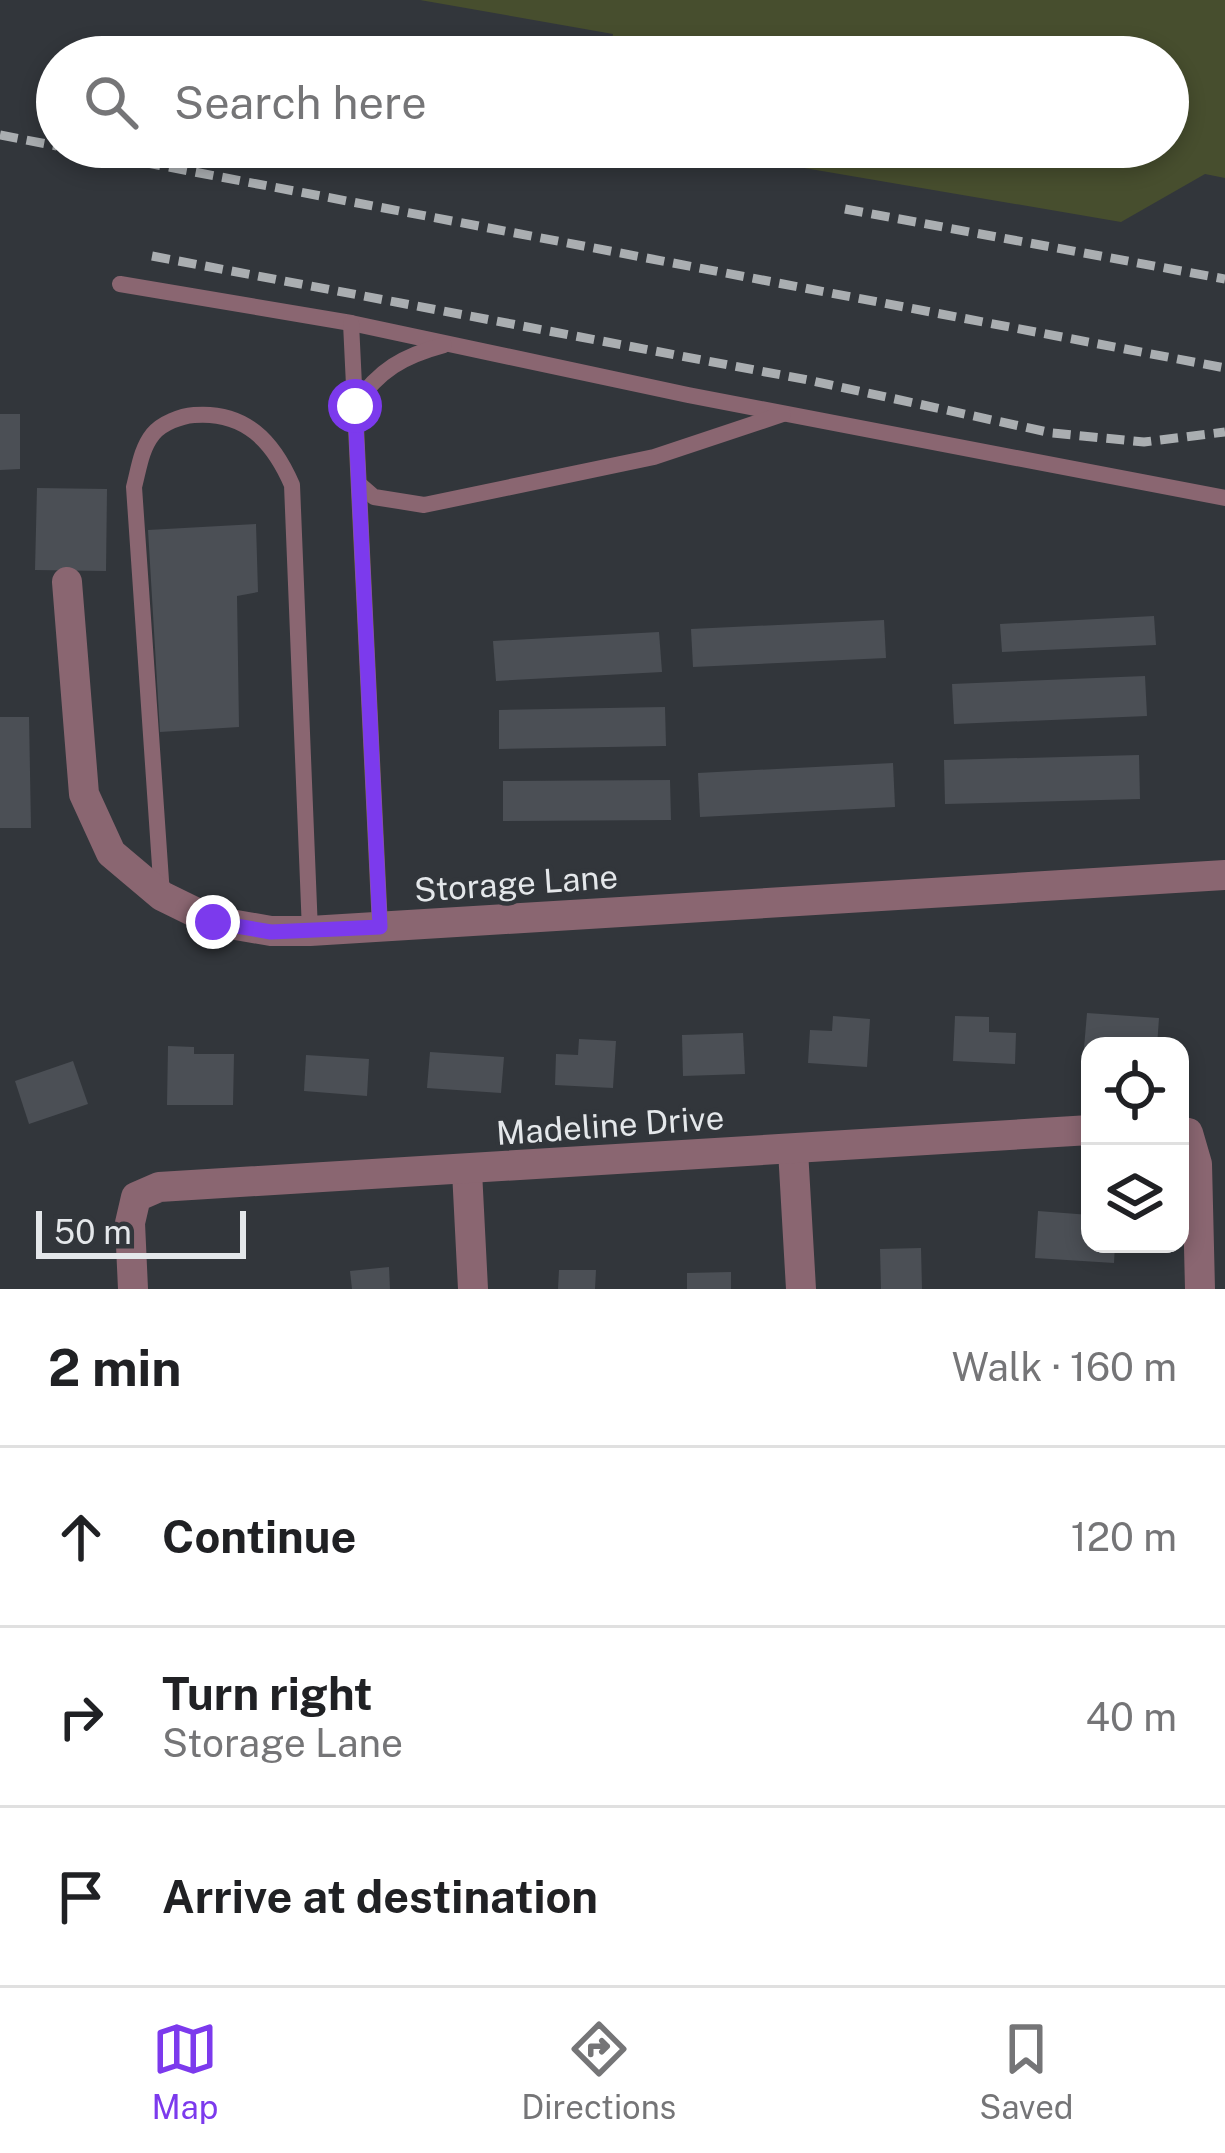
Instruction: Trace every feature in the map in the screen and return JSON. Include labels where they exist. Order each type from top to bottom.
[{"type":"street","name":"Storage Lane","points":[[67,582],[84,794],[111,853],[162,896],[213,922],[271,932],[310,931],[1225,875]]},
{"type":"street","name":"Madeline Drive","points":[[133,1289],[130,1223],[136,1197],[159,1187],[1081,1131]]},
{"type":"street","points":[[1189,1144],[1197,1164],[1200,1289]]},
{"type":"street","points":[[793,1150],[801,1289]]},
{"type":"street","points":[[467,1171],[472,1289]]},
{"type":"lane","points":[[120,284],[351,323],[784,414],[1225,498]]},
{"type":"lane","points":[[351,323],[380,927]]},
{"type":"lane","points":[[355,406],[376,376],[411,354],[448,344]]},
{"type":"lane","points":[[162,896],[134,487],[143,449],[157,429],[185,416],[216,413],[249,425],[279,454],[292,485],[310,931]]},
{"type":"lane","points":[[358,484],[374,497],[424,506],[654,457],[784,414]]},
{"type":"green space","points":[[420,0],[1225,0],[1225,178],[1205,174],[1121,222],[804,168],[1189,168],[1189,36],[613,34]]},
{"type":"building","points":[[0,414],[20,414],[20,469],[0,470]]},
{"type":"building","points":[[37,488],[107,489],[106,571],[35,570]]},
{"type":"building","points":[[256,524],[258,592],[237,596],[239,727],[160,732],[148,530]]},
{"type":"building","points":[[1154,616],[1156,645],[1002,652],[1000,624]]},
{"type":"building","points":[[884,620],[886,658],[693,667],[691,629]]},
{"type":"building","points":[[659,632],[662,672],[496,681],[493,641]]},
{"type":"building","points":[[1145,676],[1147,716],[954,724],[952,684]]},
{"type":"building","points":[[665,707],[666,746],[499,749],[499,710]]},
{"type":"building","points":[[0,717],[29,717],[31,828],[0,828]]},
{"type":"building","points":[[1139,755],[1140,799],[945,804],[944,760]]},
{"type":"building","points":[[893,763],[895,807],[700,817],[698,773]]},
{"type":"building","points":[[670,780],[671,820],[503,821],[503,781]]},
{"type":"building","points":[[1087,1013],[1159,1018],[1158,1037],[1085,1037]]},
{"type":"building","points":[[833,1016],[870,1019],[867,1067],[808,1063],[810,1030],[832,1031]]},
{"type":"building","points":[[955,1016],[989,1017],[989,1032],[1016,1033],[1015,1064],[953,1061]]},
{"type":"building","points":[[743,1033],[745,1074],[683,1076],[682,1035]]},
{"type":"building","points":[[579,1039],[616,1041],[613,1088],[555,1085],[556,1054],[578,1055]]},
{"type":"building","points":[[168,1046],[194,1047],[194,1054],[234,1054],[233,1105],[167,1105]]},
{"type":"building","points":[[430,1052],[504,1057],[501,1093],[427,1088]]},
{"type":"building","points":[[306,1055],[369,1059],[367,1096],[304,1091]]},
{"type":"building","points":[[73,1061],[88,1104],[29,1124],[15,1081]]},
{"type":"building","points":[[1038,1211],[1081,1214],[1081,1253],[1115,1253],[1114,1263],[1035,1258]]},
{"type":"building","points":[[921,1248],[922,1289],[881,1289],[880,1249]]},
{"type":"building","points":[[389,1267],[390,1289],[352,1289],[350,1271]]},
{"type":"building","points":[[559,1270],[596,1270],[595,1289],[558,1289]]},
{"type":"building","points":[[731,1272],[731,1289],[687,1289],[687,1273]]},
{"type":"railway","points":[[0,135],[36,142]]},
{"type":"railway","points":[[173,168],[1225,368]]},
{"type":"railway","points":[[845,209],[1225,279]]},
{"type":"railway","points":[[152,256],[808,380],[1052,433],[1144,442],[1225,432]]},
{"type":"route","points":[[213,922],[271,932],[380,927],[355,406]]}]
